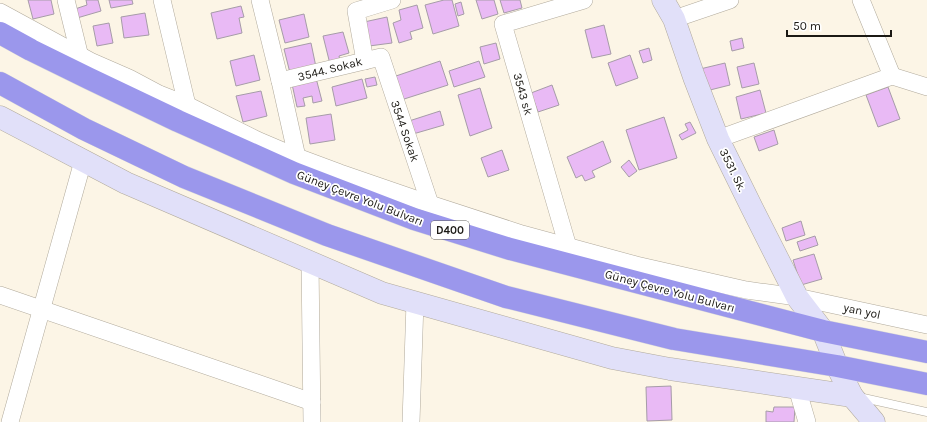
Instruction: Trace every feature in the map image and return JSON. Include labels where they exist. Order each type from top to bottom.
[{"type":"highway","name":"Güney Çevre Yolu Bulvarı","points":[[0,32],[31,50],[178,121],[294,173],[407,216],[510,249],[824,330],[927,352]]},
{"type":"highway","points":[[0,84],[84,129],[184,177],[327,235],[506,297],[674,339],[837,366],[927,384]]},
{"type":"street","points":[[66,0],[80,57]]},
{"type":"street","points":[[162,0],[187,105]]},
{"type":"street","points":[[260,0],[297,157]]},
{"type":"street","points":[[355,6],[392,0]]},
{"type":"street","name":"3543 sk","points":[[568,247],[503,24],[584,0]]},
{"type":"street","name":"3531. Sk.","points":[[663,0],[674,19],[718,139],[752,208],[797,297],[824,330],[837,366],[852,396],[874,422]]},
{"type":"street","points":[[674,19],[730,0]]},
{"type":"street","points":[[861,0],[892,76]]},
{"type":"street","name":"3544 Sokak","points":[[355,6],[373,59],[430,204]]},
{"type":"street","name":"yan yol","points":[[0,12],[80,57],[129,78],[159,94],[187,105],[297,157],[430,204],[522,234],[636,265],[746,290],[797,297],[927,325]]},
{"type":"street","name":"3544. Sokak","points":[[280,81],[373,59]]},
{"type":"street","points":[[718,139],[892,76],[927,87]]},
{"type":"street","points":[[0,117],[126,183],[382,293],[612,358],[670,369],[852,396]]},
{"type":"street","points":[[10,422],[83,161]]},
{"type":"street","points":[[310,262],[312,422]]},
{"type":"street","points":[[0,296],[312,402]]},
{"type":"street","points":[[411,422],[415,302]]},
{"type":"street","points":[[797,388],[807,422]]},
{"type":"lane","points":[[852,396],[927,412]]},
{"type":"building","points":[[28,0],[51,0],[54,14],[33,19]]},
{"type":"building","points":[[86,0],[98,0],[101,11],[77,18],[75,9],[87,5]]},
{"type":"building","points":[[109,0],[132,0],[133,4],[111,8]]},
{"type":"building","points":[[444,0],[452,0],[459,26],[433,34],[425,5]]},
{"type":"building","points":[[476,0],[494,0],[498,14],[482,19]]},
{"type":"building","points":[[500,0],[520,0],[522,8],[504,13]]},
{"type":"building","points":[[461,2],[464,14],[458,16],[455,4]]},
{"type":"building","points":[[417,5],[423,28],[410,32],[412,39],[399,43],[393,23],[401,20],[399,10]]},
{"type":"building","points":[[241,6],[244,17],[239,18],[242,33],[217,39],[211,13]]},
{"type":"building","points":[[145,13],[149,35],[124,38],[121,17]]},
{"type":"building","points":[[304,14],[309,37],[285,43],[279,20]]},
{"type":"building","points":[[387,17],[392,43],[369,46],[364,22]]},
{"type":"building","points":[[109,23],[113,43],[97,46],[93,26]]},
{"type":"building","points":[[604,25],[611,54],[592,58],[585,30]]},
{"type":"building","points":[[343,32],[349,53],[339,56],[340,61],[330,64],[323,36]]},
{"type":"building","points":[[742,38],[744,48],[732,51],[730,41]]},
{"type":"building","points":[[311,43],[316,67],[290,73],[284,49]]},
{"type":"building","points":[[496,43],[500,59],[484,64],[480,47]]},
{"type":"building","points":[[649,48],[652,60],[643,63],[639,51]]},
{"type":"building","points":[[254,55],[260,80],[236,86],[230,61]]},
{"type":"building","points":[[630,55],[638,78],[616,86],[608,63]]},
{"type":"building","points":[[440,61],[448,85],[401,100],[393,77]]},
{"type":"building","points":[[479,61],[485,77],[454,87],[449,71]]},
{"type":"building","points":[[725,63],[730,85],[706,91],[700,69]]},
{"type":"building","points":[[754,63],[759,84],[742,88],[737,67]]},
{"type":"building","points":[[375,77],[377,85],[367,87],[365,79]]},
{"type":"building","points":[[316,78],[322,101],[313,103],[312,96],[303,98],[305,106],[297,107],[292,84]]},
{"type":"building","points":[[362,79],[367,98],[336,106],[332,87]]},
{"type":"building","points":[[552,85],[559,105],[538,112],[531,93]]},
{"type":"building","points":[[888,87],[900,119],[878,127],[866,95]]},
{"type":"building","points":[[480,88],[492,128],[470,136],[458,95]]},
{"type":"building","points":[[760,90],[766,113],[741,119],[736,97]]},
{"type":"building","points":[[261,91],[267,116],[243,122],[236,96]]},
{"type":"building","points":[[440,111],[444,125],[413,134],[409,121]]},
{"type":"building","points":[[331,114],[335,140],[310,144],[306,118]]},
{"type":"building","points":[[664,117],[677,158],[639,170],[626,130]]},
{"type":"building","points":[[690,122],[696,133],[682,140],[679,135],[688,130],[685,124]]},
{"type":"building","points":[[774,130],[778,144],[759,151],[754,137]]},
{"type":"building","points":[[603,141],[611,162],[592,171],[595,177],[585,181],[582,175],[576,178],[567,157]]},
{"type":"building","points":[[502,150],[509,170],[488,177],[481,158]]},
{"type":"building","points":[[629,160],[637,171],[629,177],[621,167]]},
{"type":"building","points":[[801,221],[805,235],[786,241],[782,228]]},
{"type":"building","points":[[815,236],[818,245],[800,251],[797,242]]},
{"type":"building","points":[[814,254],[822,279],[801,285],[793,260]]},
{"type":"building","points":[[671,386],[672,420],[647,421],[646,387]]},
{"type":"building","points":[[774,407],[795,407],[794,422],[766,422],[766,411],[773,412]]}]
